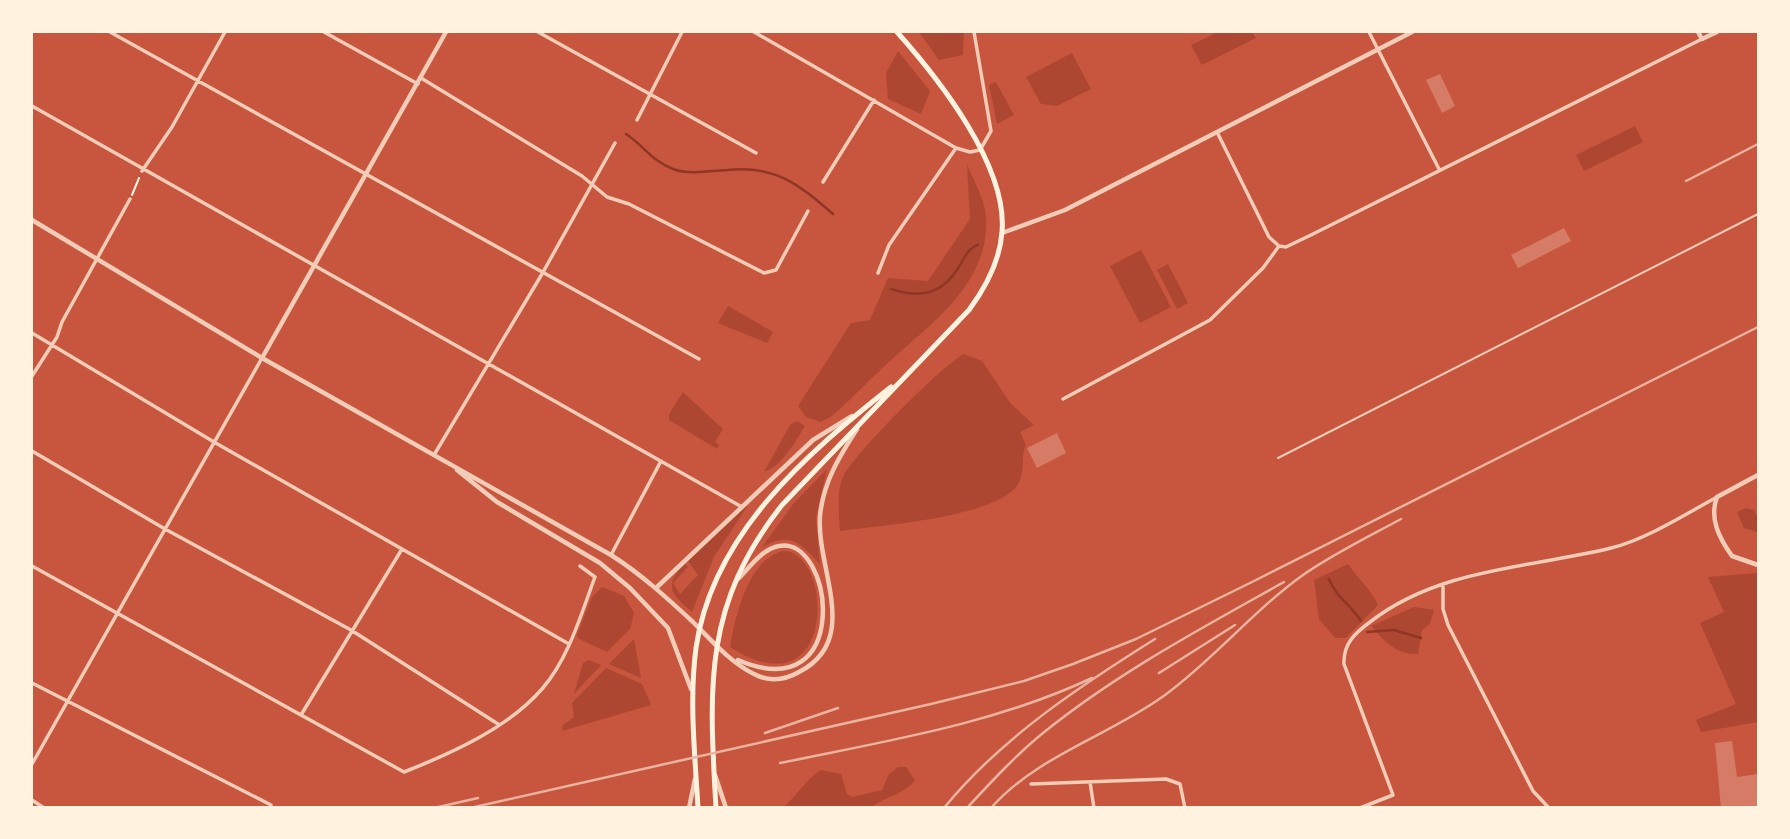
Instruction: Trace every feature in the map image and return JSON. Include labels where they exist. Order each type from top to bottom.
[{"type":"main road","points":[[716,807],[713,770],[713,662],[718,631],[733,585],[755,542],[776,513],[977,299],[994,266],[1002,233],[997,191],[980,150],[933,77],[897,32]]},
{"type":"main road","points":[[698,807],[693,695],[699,629],[717,578],[741,534],[761,508],[860,412],[904,376]]},
{"type":"street","points":[[110,32],[699,359]]},
{"type":"street","points":[[142,171],[172,127],[225,32]]},
{"type":"street","points":[[324,32],[419,81],[582,176],[607,197],[629,204],[771,273],[808,211]]},
{"type":"street","points":[[32,764],[446,32]]},
{"type":"street","points":[[538,32],[756,153]]},
{"type":"street","points":[[637,120],[682,32]]},
{"type":"street","points":[[754,32],[956,148],[970,152],[980,150],[991,131],[974,32]]},
{"type":"street","points":[[1369,32],[1439,169]]},
{"type":"street","points":[[1002,233],[1065,210],[1412,32]]},
{"type":"street","points":[[1698,32],[1702,39]]},
{"type":"street","points":[[1216,131],[1269,237],[1279,246],[1286,247],[1717,32]]},
{"type":"street","points":[[823,182],[874,100]]},
{"type":"street","points":[[32,106],[142,171],[316,266],[742,507]]},
{"type":"street","points":[[433,455],[542,274],[615,143]]},
{"type":"street","points":[[878,273],[889,245],[956,148]]},
{"type":"street","points":[[32,376],[52,345],[96,258],[130,199]]},
{"type":"street","points":[[32,220],[262,358],[611,555],[656,587],[754,675],[780,679],[808,667],[825,650],[834,619],[821,536],[822,505],[831,472],[864,420]]},
{"type":"street","points":[[1063,399],[1210,320],[1263,268],[1279,246]]},
{"type":"street","points":[[32,334],[214,442],[569,644]]},
{"type":"street","points":[[656,587],[813,440],[860,412]]},
{"type":"street","points":[[32,451],[165,529],[351,630],[498,724]]},
{"type":"street","points":[[611,555],[661,461]]},
{"type":"street","points":[[448,463],[497,502],[615,575],[668,628],[693,695]]},
{"type":"street","points":[[1360,807],[1393,795],[1343,664],[1346,645],[1391,605],[1443,584],[1492,570],[1614,548],[1759,475]]},
{"type":"street","points":[[1717,497],[1712,508],[1713,520],[1726,548],[1732,556],[1752,565],[1759,563]]},
{"type":"street","points":[[732,658],[768,670],[794,665],[807,657],[817,643],[824,614],[813,566],[807,555],[792,546],[781,546],[767,551],[733,585]]},
{"type":"street","points":[[301,715],[402,549]]},
{"type":"street","points":[[32,566],[404,772],[456,750],[498,724],[543,688],[569,644],[595,577],[580,566]]},
{"type":"street","points":[[1443,584],[1443,609],[1448,625],[1533,791],[1549,807]]},
{"type":"street","points":[[32,683],[271,805]]},
{"type":"street","points":[[713,770],[726,807]]},
{"type":"street","points":[[690,807],[696,771]]},
{"type":"street","points":[[1031,784],[1173,780],[1184,791],[1185,807]]},
{"type":"street","points":[[1090,782],[1094,807]]},
{"type":"street","points":[[32,800],[44,807]]},
{"type":"lane","points":[[1278,458],[1759,214]]},
{"type":"path","points":[[130,199],[142,171]]},
{"type":"shaded area","points":[[919,32],[964,32],[963,55],[939,60]]},
{"type":"shaded area","points":[[1218,32],[1252,32],[1256,38],[1202,65],[1191,45]]},
{"type":"shaded area","points":[[898,51],[930,91],[921,114],[888,99],[886,73]]},
{"type":"shaded area","points":[[1072,53],[1091,89],[1057,106],[1041,104],[1026,77]]},
{"type":"shaded area","points":[[996,82],[1014,115],[997,124],[989,85]]},
{"type":"shaded area","points":[[1635,126],[1643,142],[1584,171],[1576,155]]},
{"type":"shaded area","points":[[967,165],[986,215],[985,239],[979,261],[969,280],[941,315],[832,416],[821,422],[806,417],[798,406],[851,323],[870,320],[888,278],[928,281],[970,219]]},
{"type":"shaded area","points":[[1141,250],[1171,307],[1140,323],[1110,266]]},
{"type":"shaded area","points":[[1168,264],[1188,303],[1177,309],[1157,270]]},
{"type":"shaded area","points":[[728,306],[773,332],[767,343],[718,323]]},
{"type":"shaded area","points":[[964,354],[982,361],[1011,404],[1034,425],[1020,432],[1026,445],[1017,486],[1004,497],[961,513],[840,531],[839,490],[850,466],[919,392]]},
{"type":"shaded area","points":[[683,392],[723,429],[715,442],[719,445],[717,449],[669,420],[669,414]]},
{"type":"shaded area","points":[[797,421],[805,426],[797,439],[776,465],[764,472],[790,425]]},
{"type":"shaded area","points":[[827,469],[816,517],[820,564],[801,546],[789,540],[762,547],[794,503]]},
{"type":"shaded area","points":[[748,505],[714,557],[692,612],[672,590],[672,585],[674,579],[685,564],[688,567],[673,583],[680,594],[698,575],[688,561]]},
{"type":"shaded area","points":[[1746,508],[1754,510],[1758,519],[1758,532],[1744,528],[1737,512]]},
{"type":"shaded area","points":[[783,551],[800,558],[811,575],[817,599],[816,624],[808,647],[791,661],[765,663],[730,647],[735,620],[752,577],[771,556]]},
{"type":"shaded area","points":[[1348,564],[1378,605],[1346,638],[1335,638],[1319,619],[1314,580]]},
{"type":"shaded area","points":[[1758,573],[1758,722],[1701,732],[1696,720],[1736,704],[1700,623],[1724,612],[1708,577]]},
{"type":"shaded area","points":[[602,587],[624,596],[634,613],[630,629],[607,652],[579,639],[577,635],[592,597]]},
{"type":"shaded area","points":[[1414,607],[1434,610],[1430,624],[1422,630],[1418,654],[1398,650],[1371,626]]},
{"type":"shaded area","points":[[634,639],[641,678],[609,664]]},
{"type":"shaded area","points":[[589,660],[601,665],[574,694],[583,663]]},
{"type":"shaded area","points":[[606,668],[642,684],[651,705],[562,731],[563,725],[574,717],[572,703]]},
{"type":"shaded area","points":[[898,767],[906,767],[915,780],[907,788],[872,807],[784,807],[820,770],[841,774],[847,794],[852,797],[882,790],[889,774]]},
{"type":"building","points":[[1440,74],[1455,106],[1442,113],[1426,80]]},
{"type":"building","points":[[1564,228],[1571,241],[1518,268],[1511,255]]},
{"type":"building","points":[[1057,433],[1066,453],[1037,468],[1027,448]]},
{"type":"building","points":[[1732,741],[1737,777],[1758,774],[1758,808],[1721,808],[1715,743]]},
{"type":"waterway","points":[[626,134],[660,162],[679,171],[744,169],[773,174],[797,186],[833,214]]},
{"type":"waterway","points":[[891,289],[912,294],[931,292],[939,288],[953,275],[970,250],[978,245]]},
{"type":"waterway","points":[[1329,579],[1335,591],[1361,621]]},
{"type":"waterway","points":[[1367,632],[1394,630],[1421,638]]},
{"type":"railway","points":[[1686,181],[1758,144]]},
{"type":"railway","points":[[470,808],[931,704],[1024,681],[1073,664],[1136,639],[1252,582],[1758,327]]},
{"type":"railway","points":[[991,808],[1030,774],[1165,695],[1303,575],[1401,519]]},
{"type":"railway","points":[[967,808],[1023,750],[1071,711],[1160,652],[1284,582]]},
{"type":"railway","points":[[1159,673],[1235,625]]},
{"type":"railway","points":[[944,808],[966,783],[1016,736],[1098,675],[1155,639]]},
{"type":"railway","points":[[780,763],[939,730],[1017,708],[1092,678]]},
{"type":"railway","points":[[765,733],[838,708]]},
{"type":"railway","points":[[434,808],[478,798]]}]
